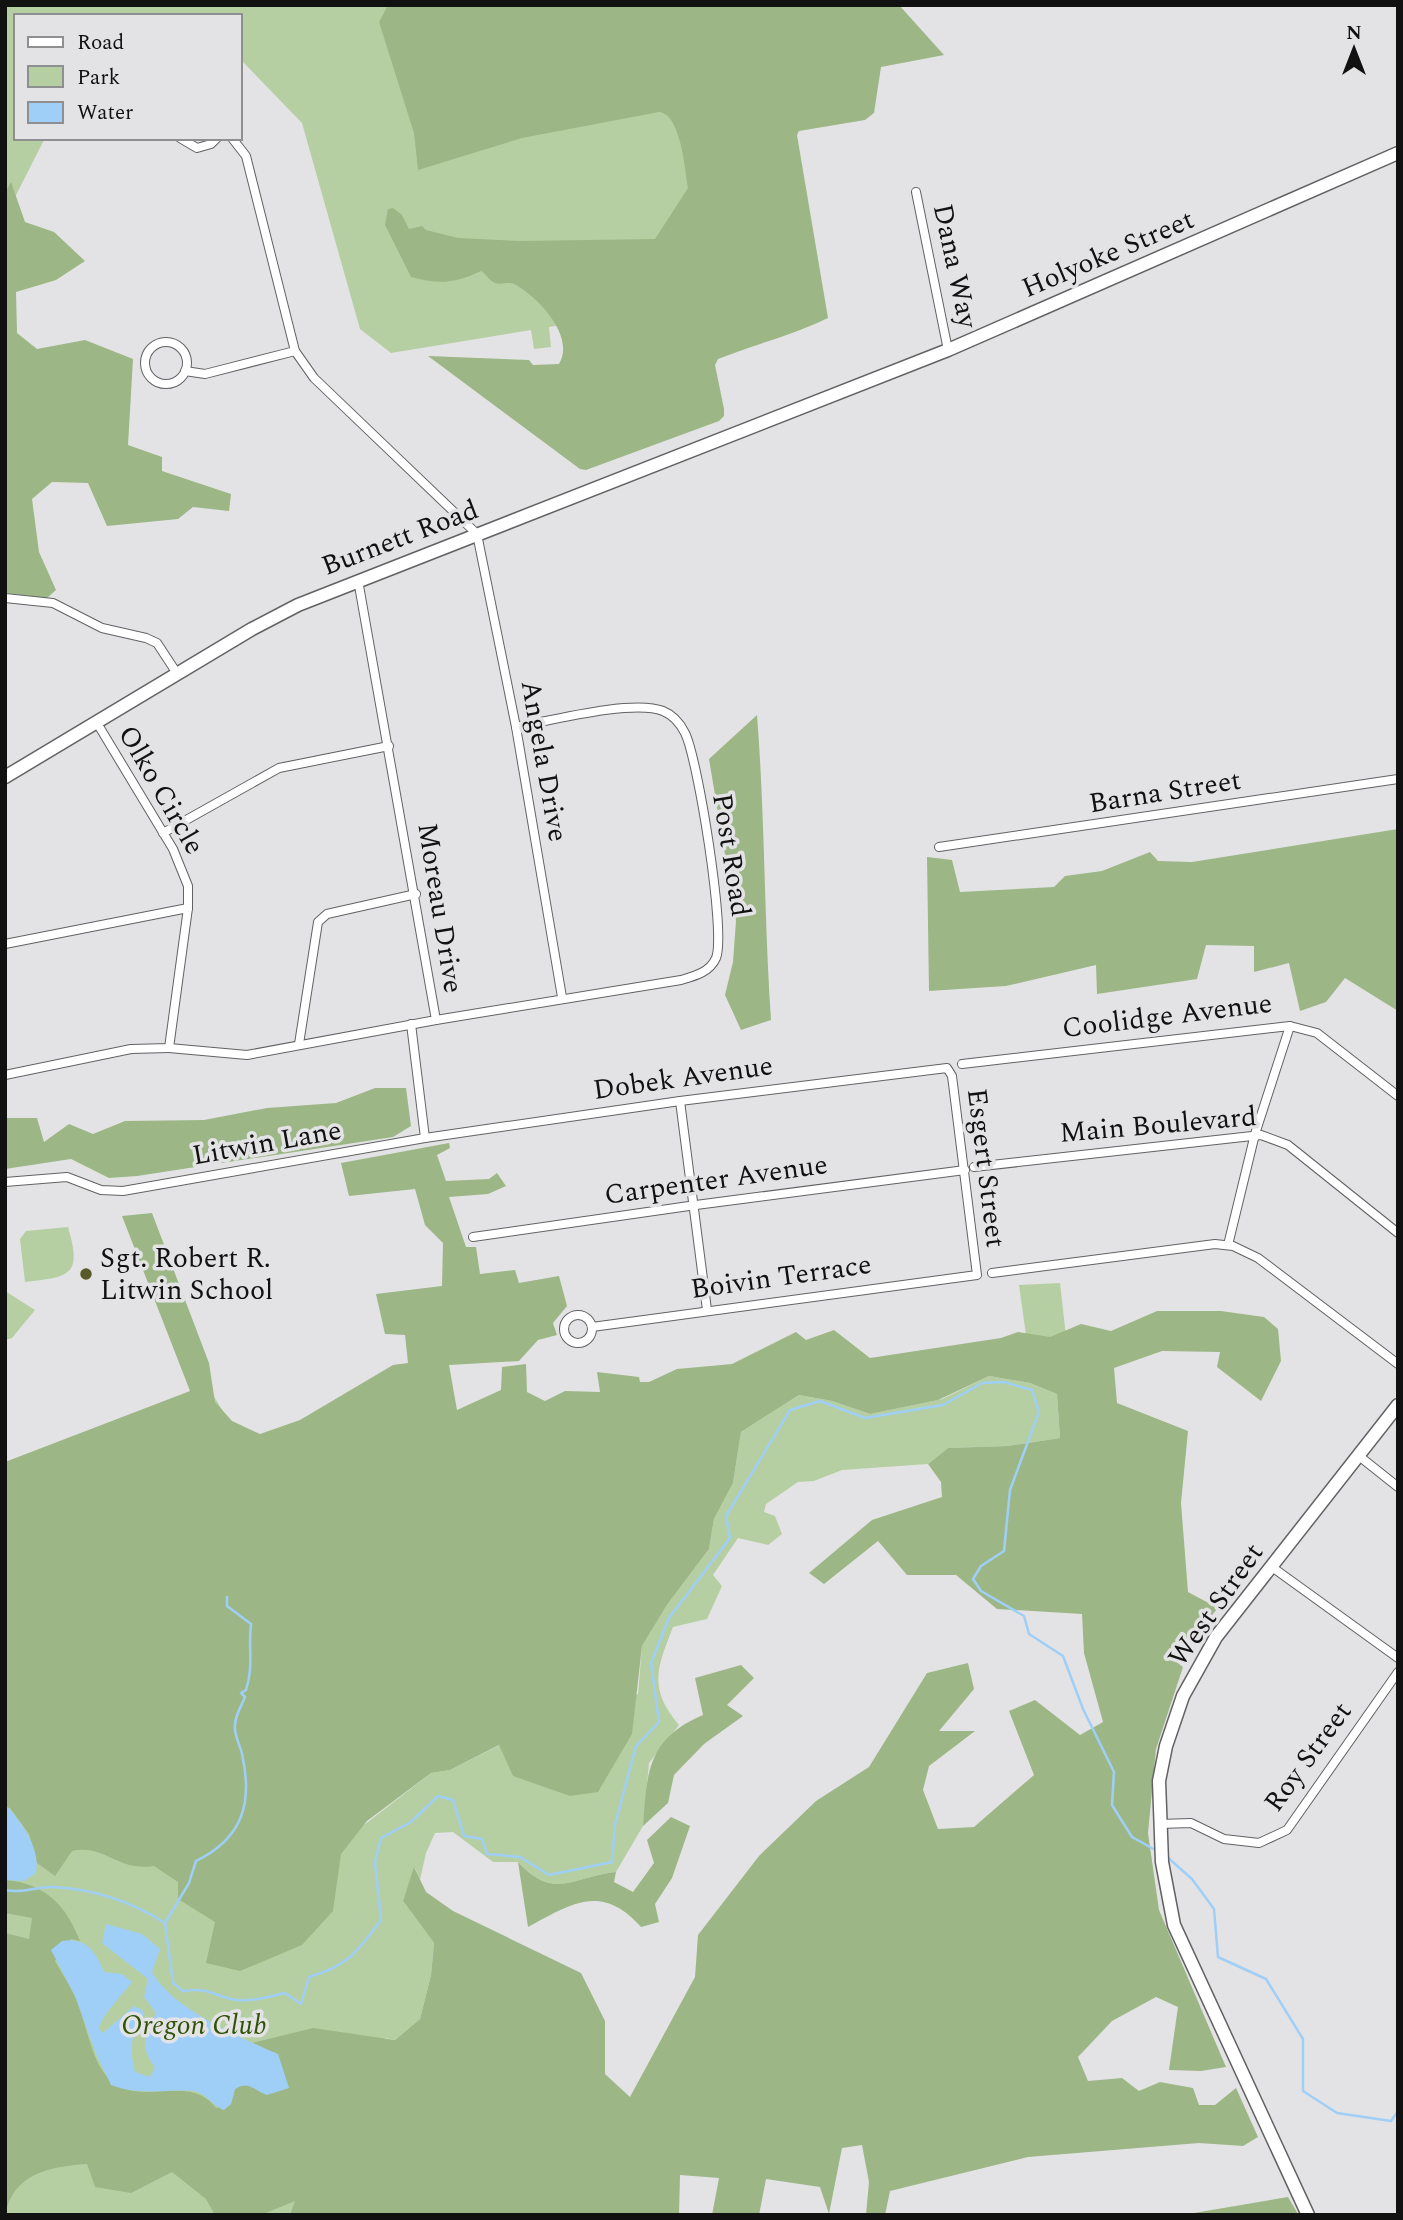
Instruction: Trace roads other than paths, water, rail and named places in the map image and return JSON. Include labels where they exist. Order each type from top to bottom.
[{"type":"main road","name":"Holyoke Street","points":[[837,396],[1398,153]]},
{"type":"main road","name":"Burnett Road","points":[[5,777],[267,620],[358,580],[837,396]]},
{"type":"main road","name":"West Street","points":[[1308,2215],[1189,1964],[1166,1897],[1160,1846],[1159,1781],[1166,1746],[1183,1696],[1216,1637],[1398,1405]]},
{"type":"street","points":[[183,140],[197,148],[215,140]]},
{"type":"street","points":[[234,140],[246,156],[295,351],[314,378],[477,534]]},
{"type":"street","name":"Dana Way","points":[[916,192],[948,350]]},
{"type":"street","points":[[159,343],[172,343],[187,358],[186,371],[176,382],[156,382],[146,372],[145,357],[159,343]]},
{"type":"street","points":[[186,371],[205,374],[295,351]]},
{"type":"street","name":"Angela Drive","points":[[477,534],[516,727],[562,997]]},
{"type":"street","name":"Moreau Drive","points":[[169,1048],[247,1055],[436,1020],[416,894],[358,580]]},
{"type":"street","points":[[5,598],[53,603],[102,628],[146,638],[157,643],[178,675]]},
{"type":"street","name":"Post Road","points":[[436,1020],[562,997],[681,980],[708,969],[715,960],[719,945],[715,887],[688,739],[671,716],[654,709],[633,708],[516,727]]},
{"type":"street","name":"Olko Circle","points":[[97,723],[163,833],[188,886],[188,908],[169,1048]]},
{"type":"street","points":[[163,833],[279,768],[389,746]]},
{"type":"street","name":"Barna Street","points":[[939,847],[1398,779]]},
{"type":"street","points":[[299,1044],[318,922],[327,914],[416,894]]},
{"type":"street","points":[[5,944],[188,908]]},
{"type":"street","points":[[411,1024],[425,1138]]},
{"type":"street","points":[[1228,1245],[1255,1134],[1290,1026]]},
{"type":"street","name":"Coolidge Avenue","points":[[961,1064],[1290,1026],[1317,1033],[1398,1096]]},
{"type":"street","points":[[5,1075],[131,1049],[169,1048]]},
{"type":"street","name":"Dobek Avenue","points":[[425,1138],[680,1101],[947,1069]]},
{"type":"street","name":"Esgert Street","points":[[947,1069],[952,1076],[977,1275]]},
{"type":"street","points":[[680,1101],[707,1310]]},
{"type":"street","name":"Main Boulevard","points":[[974,1167],[1255,1134],[1282,1140],[1398,1233]]},
{"type":"street","name":"Litwin Lane","points":[[5,1182],[72,1178],[101,1190],[123,1191],[425,1138]]},
{"type":"street","name":"Carpenter Avenue","points":[[473,1237],[965,1170]]},
{"type":"street","points":[[992,1273],[1197,1246],[1228,1245],[1258,1258],[1398,1364]]},
{"type":"street","name":"Boivin Terrace","points":[[592,1327],[977,1275]]},
{"type":"street","points":[[1359,1456],[1398,1487]]},
{"type":"street","points":[[1272,1567],[1398,1658]]},
{"type":"street","name":"Roy Street","points":[[1159,1824],[1191,1823],[1224,1839],[1259,1843],[1287,1830],[1398,1672]]},
{"type":"water","points":[[5,1807],[9,1808],[25,1830],[36,1855],[36,1873],[24,1881],[5,1880]]},
{"type":"water","points":[[106,1924],[142,1934],[160,1949],[152,1972],[174,1998],[208,2021],[278,2054],[289,2088],[267,2095],[251,2087],[240,2086],[235,2089],[231,2104],[224,2110],[202,2094],[193,2091],[142,2091],[111,2085],[96,2054],[75,1996],[51,1950],[62,1941],[78,1941],[94,1952],[104,1972],[122,1974],[132,1982],[108,2012],[99,2029],[103,2033],[134,2006],[142,2010],[144,2015],[133,2036],[132,2056],[135,2072],[150,2077],[155,2067],[147,2053],[145,2041],[156,2013],[144,1997],[148,1979],[102,1943]]},
{"type":"waterway","points":[[5,1890],[68,1888],[126,1903],[165,1923],[173,1983],[183,1991],[204,1991],[244,2000],[285,1993],[301,2004],[309,1977],[343,1963],[381,1920],[375,1862],[381,1838],[411,1822],[438,1796],[453,1800],[464,1836],[482,1839],[487,1854],[520,1857],[549,1875],[612,1862],[615,1825],[636,1746],[659,1722],[651,1663],[669,1618],[730,1538],[726,1516],[790,1410],[820,1401],[865,1418],[943,1405],[982,1383],[1004,1382],[1032,1390],[1039,1412],[1010,1490],[1004,1551],[981,1566],[973,1579],[981,1591],[1024,1616],[1029,1634],[1063,1656],[1083,1709],[1114,1772],[1112,1805],[1132,1837],[1157,1851]]},
{"type":"waterway","points":[[165,1923],[189,1883],[196,1861],[225,1841],[241,1817],[245,1803],[245,1772],[235,1724],[245,1697],[241,1693],[246,1690],[250,1673],[251,1624],[227,1606],[227,1597]]},
{"type":"waterway","points":[[1166,1856],[1192,1879],[1214,1909],[1218,1957],[1266,1979],[1303,2039],[1303,2091],[1337,2113],[1391,2121],[1398,2111]]},
{"type":"place","name":"Sgt. Robert R. Litwin School","points":[[86,1274]]},
{"type":"park label","name":"Oregon Club","points":[[194,2025]]}]
